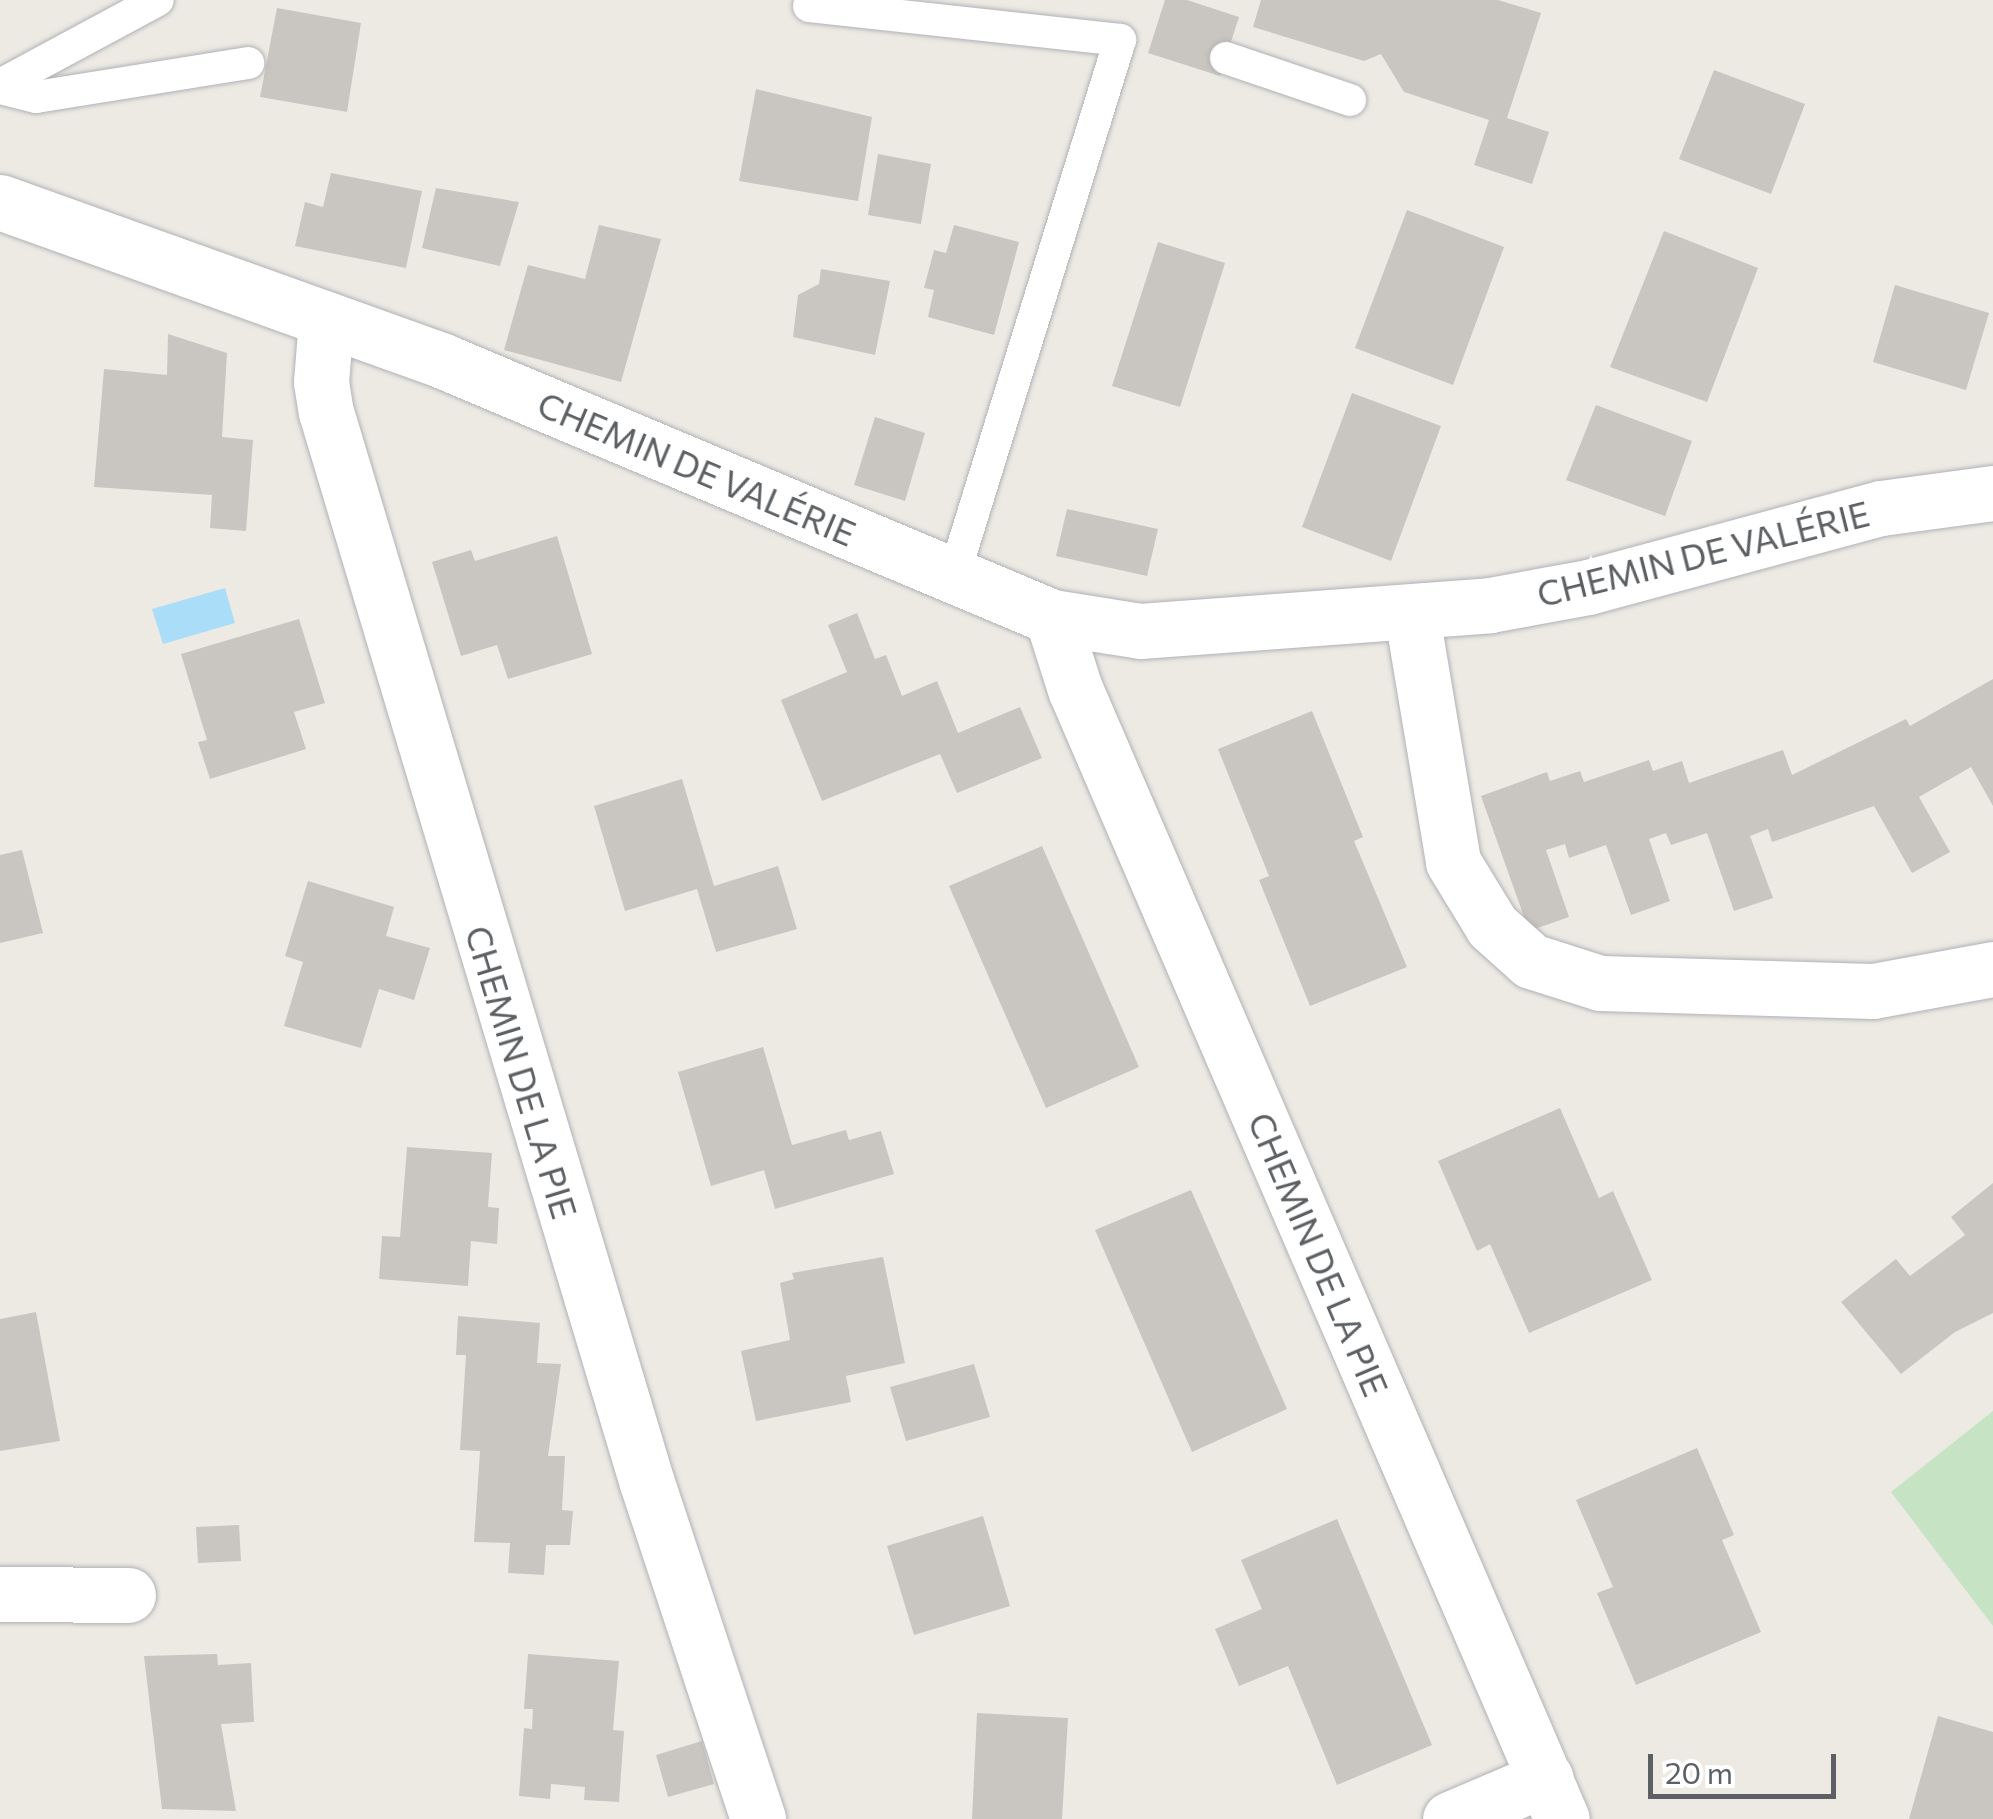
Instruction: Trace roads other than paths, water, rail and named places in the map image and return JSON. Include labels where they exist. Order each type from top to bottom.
[{"type":"street","name":"CHEMIN DE VALÉRIE","points":[[0,202],[326,318],[1052,617],[1156,632],[1412,616],[1588,587],[1881,508],[1993,493]]},
{"type":"street","name":"CHEMIN DE LA PIE","points":[[326,318],[321,382],[326,412],[596,1320],[758,1819]]},
{"type":"street","points":[[1412,616],[1453,862],[1492,926],[1531,961],[1600,983],[1873,991],[1993,969]]},
{"type":"street","name":"CHEMIN DE LA PIE","points":[[1052,617],[1083,707],[1554,1798],[1450,1819]]},
{"type":"street","points":[[0,1594],[128,1595]]},
{"type":"lane","points":[[0,86],[158,0]]},
{"type":"lane","points":[[809,6],[1120,40],[954,576]]},
{"type":"lane","points":[[1226,58],[1350,100]]},
{"type":"lane","points":[[0,86],[36,97],[248,63]]},
{"type":"water","points":[[225,588],[235,623],[163,644],[152,609]]}]
